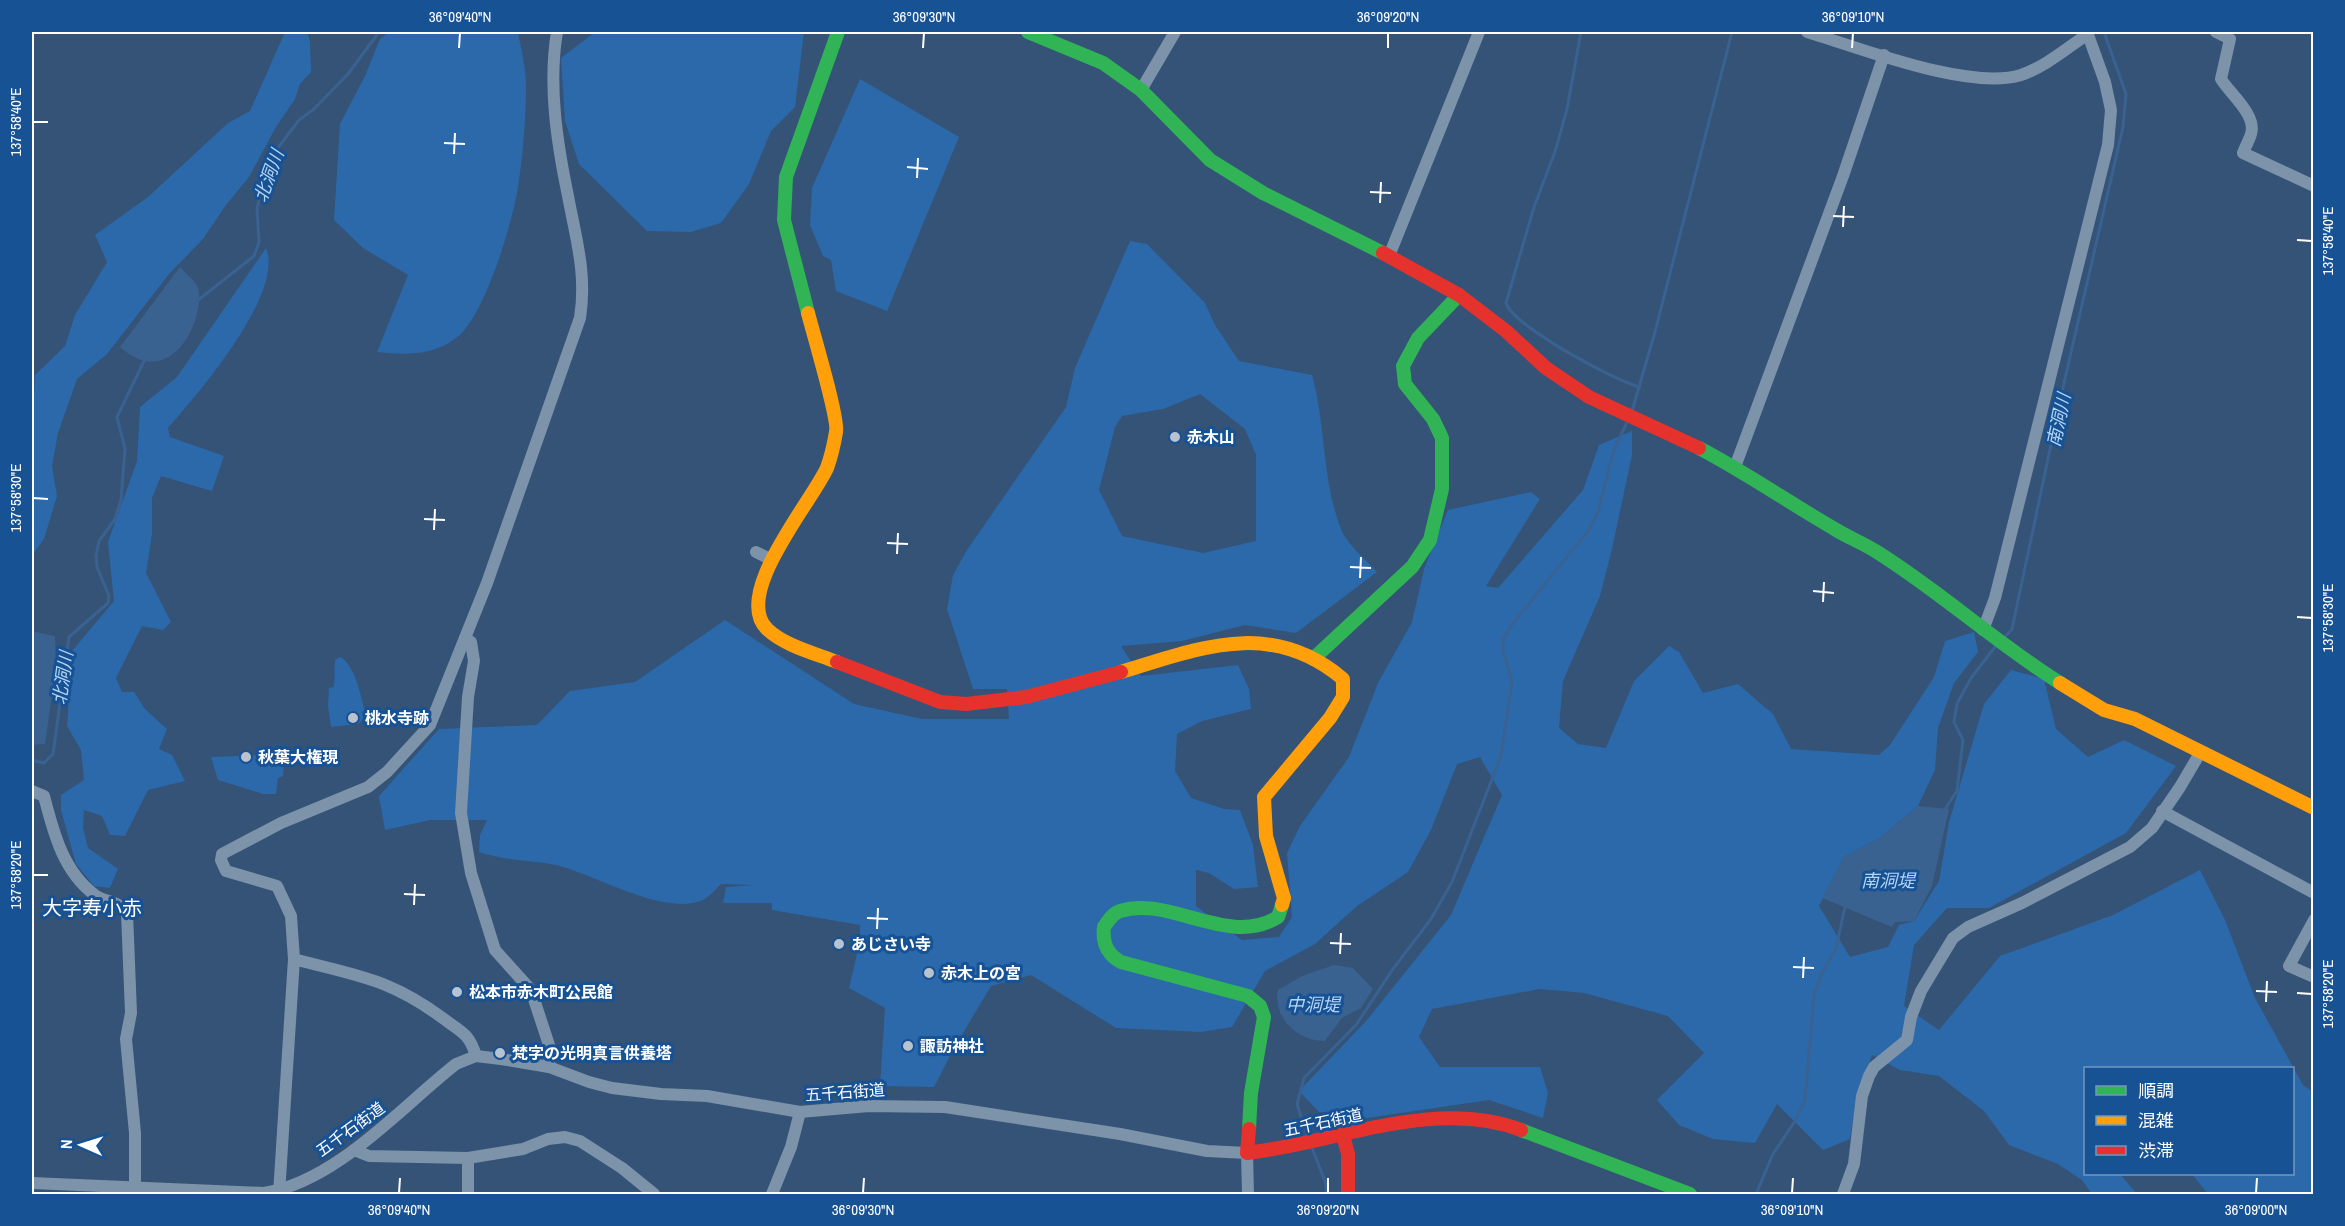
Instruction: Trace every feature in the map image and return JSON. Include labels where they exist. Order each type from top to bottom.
[{"type":"street","points":[[279,1192],[294,959],[291,916],[277,886],[226,871],[221,860],[222,854],[280,823],[368,787],[387,771],[430,725],[465,638],[580,318],[585,288],[555,117],[554,49],[557,32]]},
{"type":"street","points":[[838,32],[786,177],[783,202],[784,220],[837,429],[827,466],[762,580],[757,609],[766,628],[774,636],[940,702],[965,706],[1005,701],[1233,642],[1273,646],[1313,659],[1331,667],[1343,679],[1343,697],[1330,718],[1264,797],[1262,813],[1264,830],[1284,898],[1284,909],[1279,918],[1271,926],[1251,929],[1160,911],[1127,909],[1111,917],[1102,937],[1110,955],[1117,961],[1248,996],[1260,1006],[1264,1017],[1263,1033],[1251,1093],[1247,1153],[1248,1194]]},
{"type":"street","points":[[1028,32],[1086,54],[1141,90],[1210,160],[1263,193],[1389,256],[1459,295],[1506,331],[1546,368],[1589,397],[1667,431],[1735,467],[1834,529],[1876,551],[1942,597],[2019,657],[2104,710],[2135,719],[2313,808]]},
{"type":"street","points":[[1141,90],[1175,32]]},
{"type":"street","points":[[1389,256],[1479,32]]},
{"type":"street","points":[[1807,32],[1954,75],[2020,75],[2043,65],[2087,33],[2105,82],[2111,110],[2108,145],[1995,598],[1983,630]]},
{"type":"street","points":[[2216,32],[2230,39],[2221,79],[2246,112],[2250,122],[2252,133],[2243,153],[2313,186]]},
{"type":"street","points":[[1735,467],[1843,176],[1884,55]]},
{"type":"street","points":[[1313,659],[1408,570],[1424,552],[1432,537],[1440,496],[1443,441],[1438,426],[1408,392],[1402,376],[1403,363],[1412,346],[1459,295]]},
{"type":"street","points":[[756,552],[772,560]]},
{"type":"street","points":[[465,638],[471,642],[474,661],[468,697],[461,813],[471,873],[495,950],[531,990],[550,1048],[549,1067]]},
{"type":"street","points":[[1843,1194],[1854,1164],[1862,1096],[1869,1076],[1874,1066],[1906,1041],[1911,1017],[1921,991],[1953,938],[1968,927],[2022,903],[2130,847],[2151,828],[2180,787],[2200,753]]},
{"type":"street","points":[[32,791],[44,796],[61,852],[75,873],[95,895],[124,907],[127,913],[131,1013],[126,1039],[135,1133],[135,1186]]},
{"type":"street","points":[[2162,811],[2313,893]]},
{"type":"street","points":[[2313,920],[2289,966],[2313,977]]},
{"type":"street","points":[[294,959],[358,974],[409,995],[471,1039],[476,1056]]},
{"type":"street","name":"五千石街道","points":[[32,1183],[96,1190],[135,1186],[279,1192],[315,1174],[354,1150],[375,1135],[456,1064],[476,1056],[549,1067],[612,1088],[661,1094],[707,1096],[800,1112],[878,1105],[945,1107],[1120,1134],[1207,1151],[1247,1153],[1442,1118],[1481,1118],[1504,1124],[1690,1194]]},
{"type":"street","points":[[772,1194],[791,1147],[800,1112]]},
{"type":"street","points":[[1343,1135],[1348,1154],[1348,1194]]},
{"type":"street","points":[[354,1150],[369,1156],[468,1158],[523,1149],[548,1139],[565,1137],[580,1141],[654,1194]]},
{"type":"street","points":[[468,1158],[468,1194]]},
{"type":"shaded area","points":[[285,32],[307,32],[310,42],[311,72],[300,84],[295,99],[276,127],[249,177],[203,239],[169,274],[107,354],[77,379],[58,433],[52,466],[57,496],[44,539],[32,555],[32,438],[35,375],[65,346],[75,315],[107,262],[95,235],[148,197],[228,123],[250,111]]},
{"type":"shaded area","points":[[389,32],[518,32],[525,72],[525,124],[518,187],[496,268],[477,311],[456,338],[438,348],[418,353],[377,352],[408,275],[363,248],[334,220],[340,124],[365,76],[380,39]]},
{"type":"shaded area","points":[[595,32],[804,32],[795,107],[771,131],[749,184],[721,223],[691,232],[647,231],[579,164],[565,121],[561,58]]},
{"type":"shaded area","points":[[860,79],[959,137],[887,311],[836,291],[831,260],[823,256],[810,225],[812,188]]},
{"type":"shaded area","points":[[1130,241],[1147,244],[1205,303],[1215,325],[1239,361],[1312,375],[1335,511],[1341,529],[1348,540],[1377,572],[1296,633],[1245,625],[1182,641],[1121,646],[1141,676],[1238,665],[1249,689],[1251,709],[1202,721],[1177,734],[1175,771],[1191,798],[1224,809],[1240,810],[1253,845],[1258,887],[1234,889],[1209,873],[1196,870],[1196,906],[1242,940],[1279,937],[1292,917],[1287,853],[1300,826],[1349,757],[1378,683],[1412,622],[1424,569],[1448,510],[1531,492],[1540,499],[1486,586],[1498,588],[1583,490],[1599,445],[1632,431],[1632,455],[1612,549],[1600,596],[1563,681],[1559,728],[1578,744],[1606,748],[1634,681],[1669,646],[1679,652],[1703,693],[1738,684],[1773,714],[1791,749],[1879,755],[1890,745],[1934,677],[1945,641],[1974,632],[1978,652],[1954,683],[1938,728],[1935,770],[1918,806],[1880,838],[1844,857],[1819,906],[1850,957],[1888,947],[1899,925],[1914,921],[1939,881],[1949,822],[1984,704],[2011,670],[2044,679],[2056,729],[2088,757],[2124,740],[2176,766],[2126,833],[1989,908],[1947,908],[1914,945],[1904,1006],[1939,1030],[2000,956],[2113,915],[2200,870],[2225,920],[2255,998],[2293,1067],[2084,1067],[2084,1175],[2121,1175],[2136,1193],[2092,1194],[2082,1180],[2058,1164],[2009,1145],[1984,1111],[1939,1076],[1900,1070],[1872,1055],[1857,1096],[1850,1139],[1823,1150],[1777,1104],[1755,1143],[1713,1139],[1679,1125],[1657,1100],[1704,1053],[1668,1016],[1584,993],[1540,989],[1432,1009],[1419,1037],[1440,1067],[1540,1067],[1548,1093],[1543,1118],[1489,1100],[1367,1118],[1319,1112],[1299,1091],[1367,1020],[1451,915],[1502,795],[1480,757],[1457,764],[1431,830],[1408,872],[1357,906],[1315,944],[1265,971],[1232,1027],[1201,1032],[1116,1028],[1031,975],[991,986],[934,1087],[880,1086],[885,1008],[849,988],[860,941],[860,925],[772,910],[772,903],[723,903],[726,887],[754,885],[721,884],[703,900],[687,904],[669,903],[650,899],[556,865],[488,855],[479,852],[480,835],[487,820],[430,820],[385,830],[379,796],[439,729],[537,725],[570,691],[635,682],[725,620],[854,704],[922,719],[1009,719],[1007,689],[973,689],[947,609],[953,575],[967,550],[1066,407],[1075,368]],"holes":[[[1200,394],[1245,429],[1256,455],[1256,541],[1203,553],[1122,536],[1099,490],[1115,427],[1122,416],[1163,409]]]},
{"type":"shaded area","points":[[266,248],[268,267],[263,290],[251,316],[217,368],[168,428],[170,437],[224,456],[212,491],[161,476],[152,498],[152,534],[146,573],[171,622],[163,630],[142,626],[116,678],[122,692],[134,692],[145,709],[167,729],[159,749],[172,755],[185,781],[148,790],[125,836],[110,835],[102,816],[84,810],[83,828],[88,848],[118,869],[110,888],[94,886],[76,864],[61,810],[61,795],[84,780],[81,750],[67,726],[72,651],[114,601],[108,542],[137,461],[140,407],[177,377]]},
{"type":"shaded area","points":[[340,657],[346,661],[354,675],[366,717],[358,724],[331,727],[328,706],[329,688],[334,687],[335,660]]},
{"type":"shaded area","points":[[263,755],[284,760],[283,776],[278,778],[276,794],[263,794],[218,780],[211,757]]},
{"type":"shaded area","points":[[2294,1069],[2303,1085],[2313,1092],[2313,1194],[2208,1194],[2193,1175],[2294,1175]]},
{"type":"water","points":[[180,267],[195,283],[199,292],[197,313],[189,334],[174,353],[165,359],[144,361],[132,356],[120,347]]},
{"type":"water","points":[[32,631],[55,636],[56,666],[45,744],[32,745]]},
{"type":"water","name":"南洞堤","points":[[1918,806],[1949,809],[1932,886],[1914,921],[1895,922],[1892,927],[1822,898],[1844,857],[1880,838]]},
{"type":"water","name":"中洞堤","points":[[1334,965],[1353,968],[1373,989],[1361,1008],[1342,1018],[1325,1041],[1297,1033],[1279,1010],[1278,990],[1302,976]]},
{"type":"waterway","name":"北洞川","points":[[197,301],[254,256],[259,242],[257,210],[261,188],[274,153],[299,120],[314,109],[348,74],[379,32]]},
{"type":"waterway","points":[[1581,32],[1567,109],[1555,152],[1534,207],[1506,303],[1526,325],[1545,338],[1588,364],[1640,387]]},
{"type":"waterway","points":[[1632,411],[1655,332],[1732,32]]},
{"type":"waterway","name":"南洞川","points":[[2004,638],[2012,629],[2064,383],[2123,127],[2126,94],[2104,32]]},
{"type":"waterway","name":"北洞川","points":[[32,760],[44,763],[53,754],[69,637],[108,603],[109,596],[97,567],[96,556],[99,541],[115,519],[121,500],[125,449],[117,417],[146,357]]},
{"type":"waterway","points":[[1308,1139],[1297,1104],[1304,1078],[1356,1025],[1393,969],[1431,919],[1452,882],[1501,756],[1512,681],[1503,651],[1503,639],[1513,623],[1589,530],[1598,512],[1613,452],[1628,420]]},
{"type":"waterway","name":"南洞川","points":[[1943,812],[1957,791],[1963,740],[1954,722],[1957,704],[1971,678],[1995,647]]},
{"type":"waterway","points":[[1756,1194],[1773,1154],[1795,1121],[1805,1100],[1814,995],[1821,975],[1836,948],[1845,907],[1848,905]]},
{"type":"waterway","points":[[1312,1148],[1325,1181],[1327,1194]]},
{"type":"traffic: fast","points":[[808,313],[784,220],[786,177],[838,32]]},
{"type":"traffic: fast","points":[[1028,32],[1103,63],[1141,90],[1210,160],[1263,193],[1383,253]]},
{"type":"traffic: fast","points":[[1313,659],[1412,567],[1430,540],[1442,489],[1442,438],[1433,419],[1405,384],[1403,366],[1418,338],[1459,295]]},
{"type":"traffic: fast","points":[[1699,448],[1901,567],[2036,668],[2060,683]]},
{"type":"traffic: fast","points":[[1249,1129],[1251,1093],[1264,1017],[1260,1006],[1248,996],[1121,962],[1106,948],[1104,927],[1117,912],[1139,908],[1159,910],[1219,925],[1239,927],[1259,925],[1278,917],[1282,905]]},
{"type":"traffic: fast","points":[[1521,1130],[1690,1194]]},
{"type":"traffic: slow","points":[[808,313],[830,394],[836,432],[827,468],[766,572],[759,594],[759,613],[767,629],[774,635],[837,662]]},
{"type":"traffic: slow","points":[[1121,672],[1207,648],[1235,644],[1262,644],[1289,649],[1316,660],[1343,679],[1343,697],[1330,718],[1264,797],[1266,836],[1284,898],[1282,905]]},
{"type":"traffic: slow","points":[[2060,683],[2104,710],[2135,719],[2314,808]]},
{"type":"traffic: jam","points":[[1383,253],[1459,295],[1506,331],[1546,368],[1589,397],[1699,448]]},
{"type":"traffic: jam","points":[[837,662],[940,702],[966,704],[1026,697],[1121,672]]},
{"type":"traffic: jam","points":[[1249,1129],[1247,1153],[1419,1120],[1454,1118],[1488,1121],[1521,1130]]},
{"type":"traffic: jam","points":[[1343,1135],[1348,1154],[1348,1194]]},
{"type":"place","name":"赤木山","points":[[1175,437]]},
{"type":"place","name":"桃水寺跡","points":[[353,718]]},
{"type":"place","name":"秋葉大権現","points":[[246,757]]},
{"type":"place","name":"あじさい寺","points":[[839,944]]},
{"type":"place","name":"赤木上の宮","points":[[929,973]]},
{"type":"place","name":"松本市赤木町公民館","points":[[457,992]]},
{"type":"place","name":"諏訪神社","points":[[908,1046]]},
{"type":"place","name":"梵字の光明真言供養塔","points":[[500,1053]]},
{"type":"district","name":"大字寿小赤","points":[[92,908]]}]
